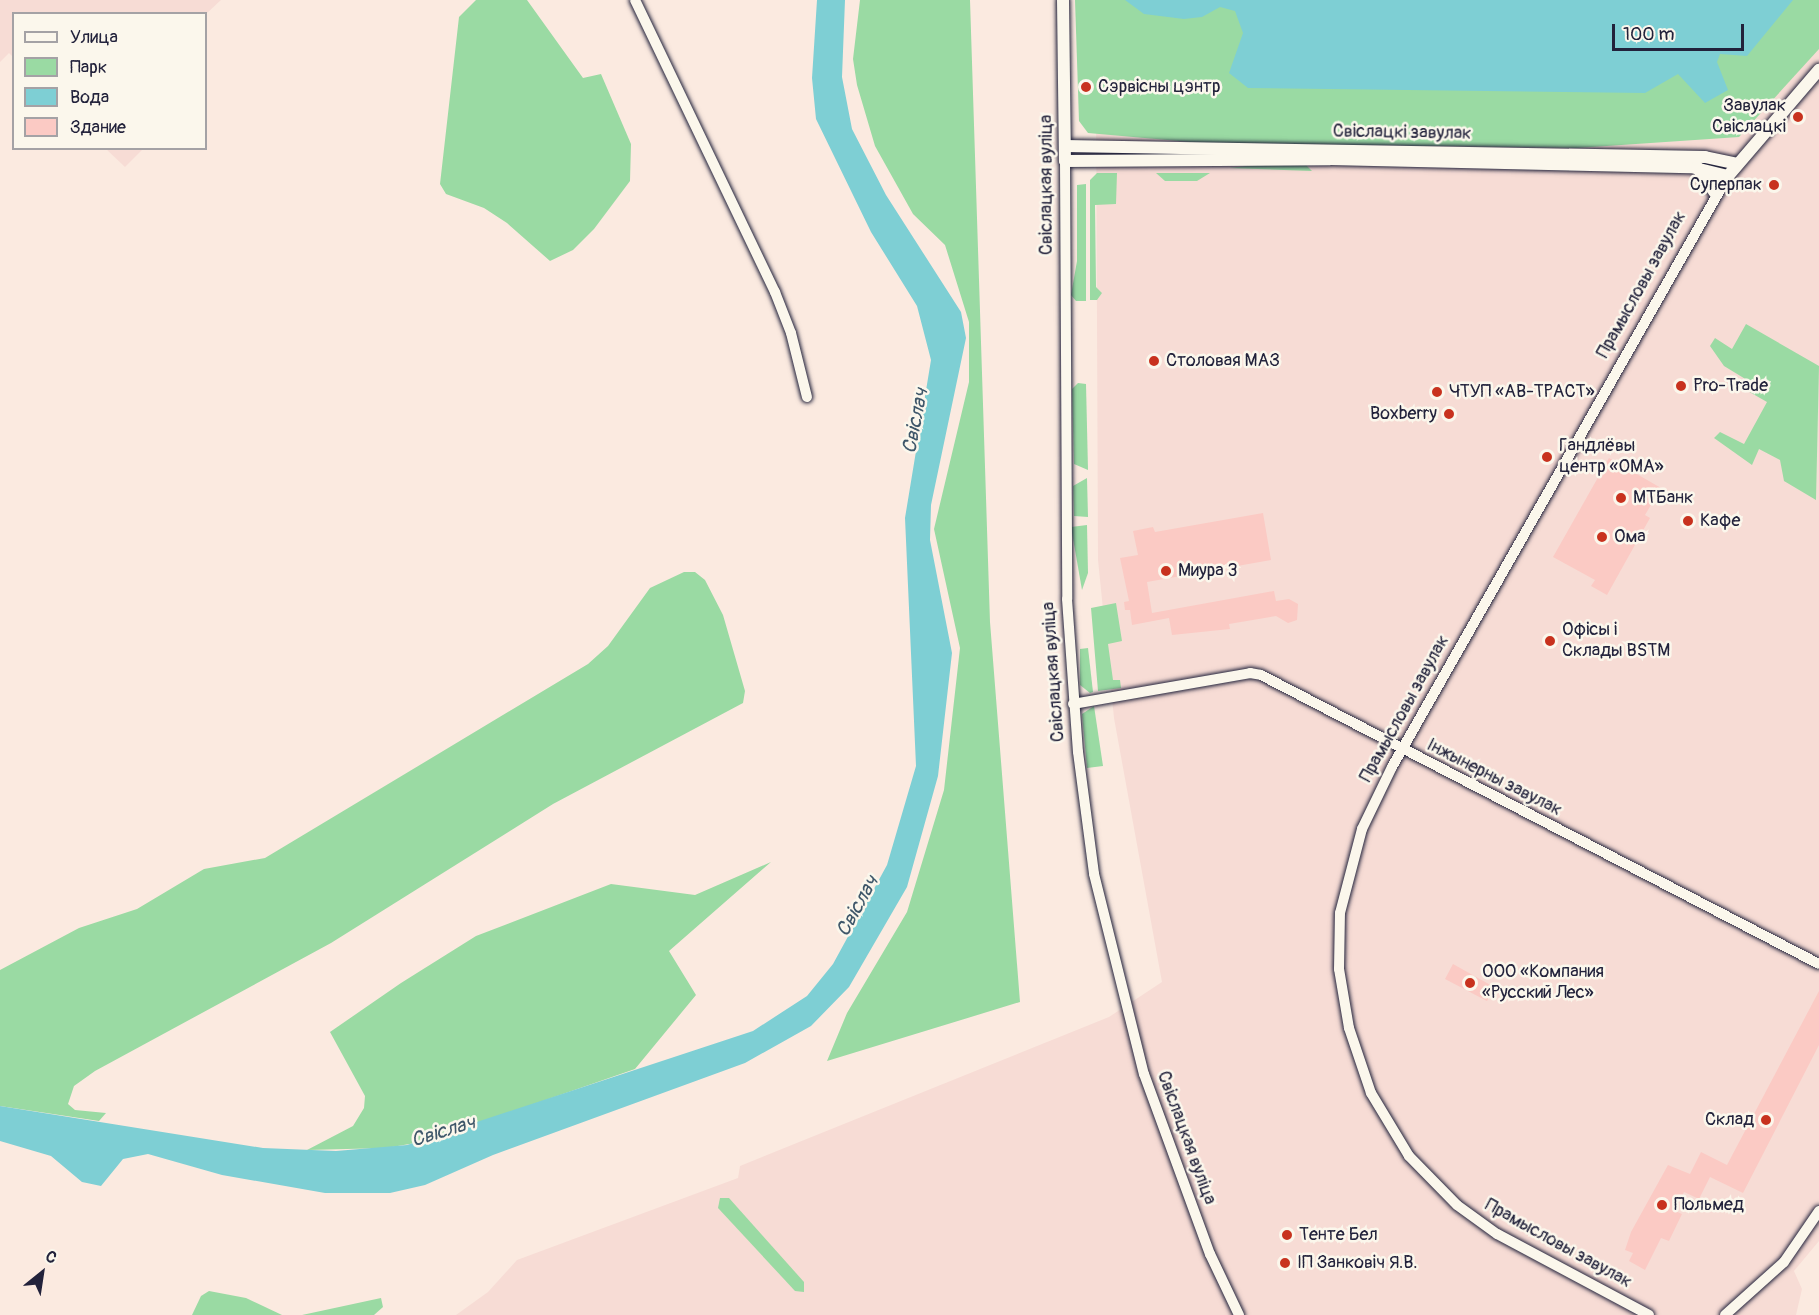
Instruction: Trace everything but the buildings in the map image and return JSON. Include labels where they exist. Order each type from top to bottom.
[{"type":"main road","name":"Свіслацкая вуліца","points":[[1063,0],[1065,161]]},
{"type":"main road","name":"Прамысловы завулак","points":[[1728,176],[1819,70]]},
{"type":"main road","name":"Свіслацкі завулак","points":[[1065,146],[1706,157],[1737,164]]},
{"type":"main road","name":"Свіслацкі завулак","points":[[1065,161],[1330,159],[1697,167],[1728,176]]},
{"type":"main road","points":[[1697,167],[1714,193]]},
{"type":"street","points":[[635,0],[775,292],[807,397]]},
{"type":"street","name":"Свіслацкая вуліца","points":[[1065,161],[1067,599],[1073,704],[1094,874],[1121,998],[1168,1143],[1239,1315]]},
{"type":"street","name":"Прамысловы завулак","points":[[1649,1315],[1525,1250],[1456,1205],[1409,1156],[1371,1093],[1342,999],[1340,912],[1362,829],[1402,750],[1714,193],[1728,176]]},
{"type":"street","name":"Інжынерны завулак","points":[[1073,704],[1250,673],[1271,680],[1402,750],[1819,964]]},
{"type":"street","points":[[1725,1315],[1784,1262],[1819,1211]]},
{"type":"shaded area","points":[[0,0],[221,0],[207,13],[12,12],[12,56],[9,53],[0,62]]},
{"type":"shaded area","points":[[1819,0],[1819,1241],[1794,1271],[1802,1289],[1796,1315],[456,1315],[488,1292],[517,1260],[738,1178],[740,1166],[1109,1017],[1162,982],[1114,718],[1098,560],[1096,85]]},
{"type":"shaded area","points":[[107,150],[142,150],[125,167]]},
{"type":"green space","points":[[476,0],[527,0],[583,78],[601,74],[631,144],[630,181],[594,229],[573,250],[550,261],[507,223],[484,208],[446,194],[440,184],[459,17]]},
{"type":"green space","points":[[860,0],[970,0],[990,622],[1020,1002],[827,1061],[847,1013],[907,912],[944,790],[960,648],[934,529],[969,382],[969,322],[945,245],[913,214],[875,146],[857,85],[853,59]]},
{"type":"green space","points":[[1075,0],[1819,0],[1819,49],[1739,137],[1577,148],[1201,143],[1088,133],[1079,121]]},
{"type":"green space","points":[[1305,164],[1312,171],[1229,168],[1256,165]]},
{"type":"green space","points":[[1097,173],[1117,173],[1116,204],[1095,205],[1096,287],[1102,293],[1097,300],[1090,300],[1090,180]]},
{"type":"green space","points":[[1156,173],[1210,173],[1197,181],[1165,181]]},
{"type":"green space","points":[[1086,184],[1086,301],[1076,301],[1071,295],[1077,261],[1077,185]]},
{"type":"green space","points":[[1746,324],[1819,366],[1816,500],[1784,481],[1780,460],[1759,449],[1752,465],[1714,438],[1720,432],[1744,444],[1767,402],[1746,390],[1747,380],[1724,366],[1710,346],[1715,338],[1732,349]]},
{"type":"green space","points":[[1078,383],[1086,384],[1088,470],[1074,464],[1072,389]]},
{"type":"green space","points":[[1087,478],[1088,517],[1074,516],[1073,486]]},
{"type":"green space","points":[[1087,525],[1088,573],[1082,590],[1071,527]]},
{"type":"green space","points":[[684,572],[695,572],[705,580],[723,615],[745,691],[743,703],[553,804],[331,943],[95,1071],[74,1086],[68,1104],[75,1110],[106,1113],[99,1121],[0,1106],[0,970],[79,928],[137,909],[204,869],[265,858],[588,664],[608,646],[650,588]]},
{"type":"green space","points":[[1116,603],[1122,641],[1108,644],[1113,680],[1120,680],[1121,688],[1098,691],[1091,608]]},
{"type":"green space","points":[[1088,648],[1093,692],[1090,693],[1080,685],[1080,649]]},
{"type":"green space","points":[[1094,706],[1103,766],[1087,768],[1082,714]]},
{"type":"green space","points":[[771,862],[669,951],[696,995],[635,1069],[427,1141],[386,1148],[307,1150],[353,1126],[364,1108],[365,1096],[330,1032],[401,983],[476,936],[611,884],[695,895]]},
{"type":"green space","points":[[720,1198],[729,1198],[804,1282],[804,1292],[795,1291],[718,1208]]},
{"type":"green space","points":[[209,1291],[246,1298],[282,1315],[192,1315],[201,1296]]},
{"type":"green space","points":[[381,1298],[383,1307],[374,1315],[302,1315]]},
{"type":"water","points":[[817,0],[845,0],[842,77],[852,129],[886,195],[961,312],[966,338],[931,505],[930,540],[952,653],[938,776],[907,887],[849,987],[811,1026],[745,1063],[493,1155],[425,1185],[390,1193],[325,1193],[222,1175],[148,1154],[123,1159],[101,1186],[82,1182],[51,1156],[0,1141],[0,1106],[263,1148],[336,1151],[407,1145],[753,1031],[807,996],[833,964],[887,865],[916,766],[905,518],[931,360],[917,306],[871,232],[816,119],[812,78]]},
{"type":"water","points":[[1125,0],[1793,0],[1747,56],[1720,54],[1717,62],[1728,90],[1705,103],[1678,74],[1645,93],[1248,88],[1229,73],[1243,33],[1235,11],[1220,7],[1202,17],[1184,19],[1144,14]]},
{"type":"place","name":"Сэрвісны цэнтр","points":[[1086,87]]},
{"type":"place","name":"Завулак Свіслацкі","points":[[1798,117]]},
{"type":"place","name":"Суперпак","points":[[1774,185]]},
{"type":"place","name":"Столовая МАЗ","points":[[1154,361]]},
{"type":"place","name":"Pro-Trade","points":[[1681,386]]},
{"type":"place","name":"ЧТУП «АВ-ТРАСТ»","points":[[1437,392]]},
{"type":"place","name":"Boxberry","points":[[1449,414]]},
{"type":"place","name":"Гандлёвы центр «ОМА»","points":[[1547,457]]},
{"type":"place","name":"МТБанк","points":[[1621,498]]},
{"type":"place","name":"Кафе","points":[[1688,521]]},
{"type":"place","name":"Ома","points":[[1602,537]]},
{"type":"place","name":"Миура 3","points":[[1166,571]]},
{"type":"place","name":"Офісы і Склады BSTM","points":[[1550,641]]},
{"type":"place","name":"ООО «Компания «Русский Лес»","points":[[1470,983]]},
{"type":"place","name":"Склад","points":[[1766,1120]]},
{"type":"place","name":"Польмед","points":[[1662,1205]]},
{"type":"place","name":"Тенте Бел","points":[[1287,1235]]},
{"type":"place","name":"ІП Занковіч Я.В.","points":[[1285,1263]]},
{"type":"water label","name":"Свіслач","points":[[915,421]]},
{"type":"water label","name":"Свіслач","points":[[857,906]]},
{"type":"water label","name":"Свіслач","points":[[443,1131]]}]
